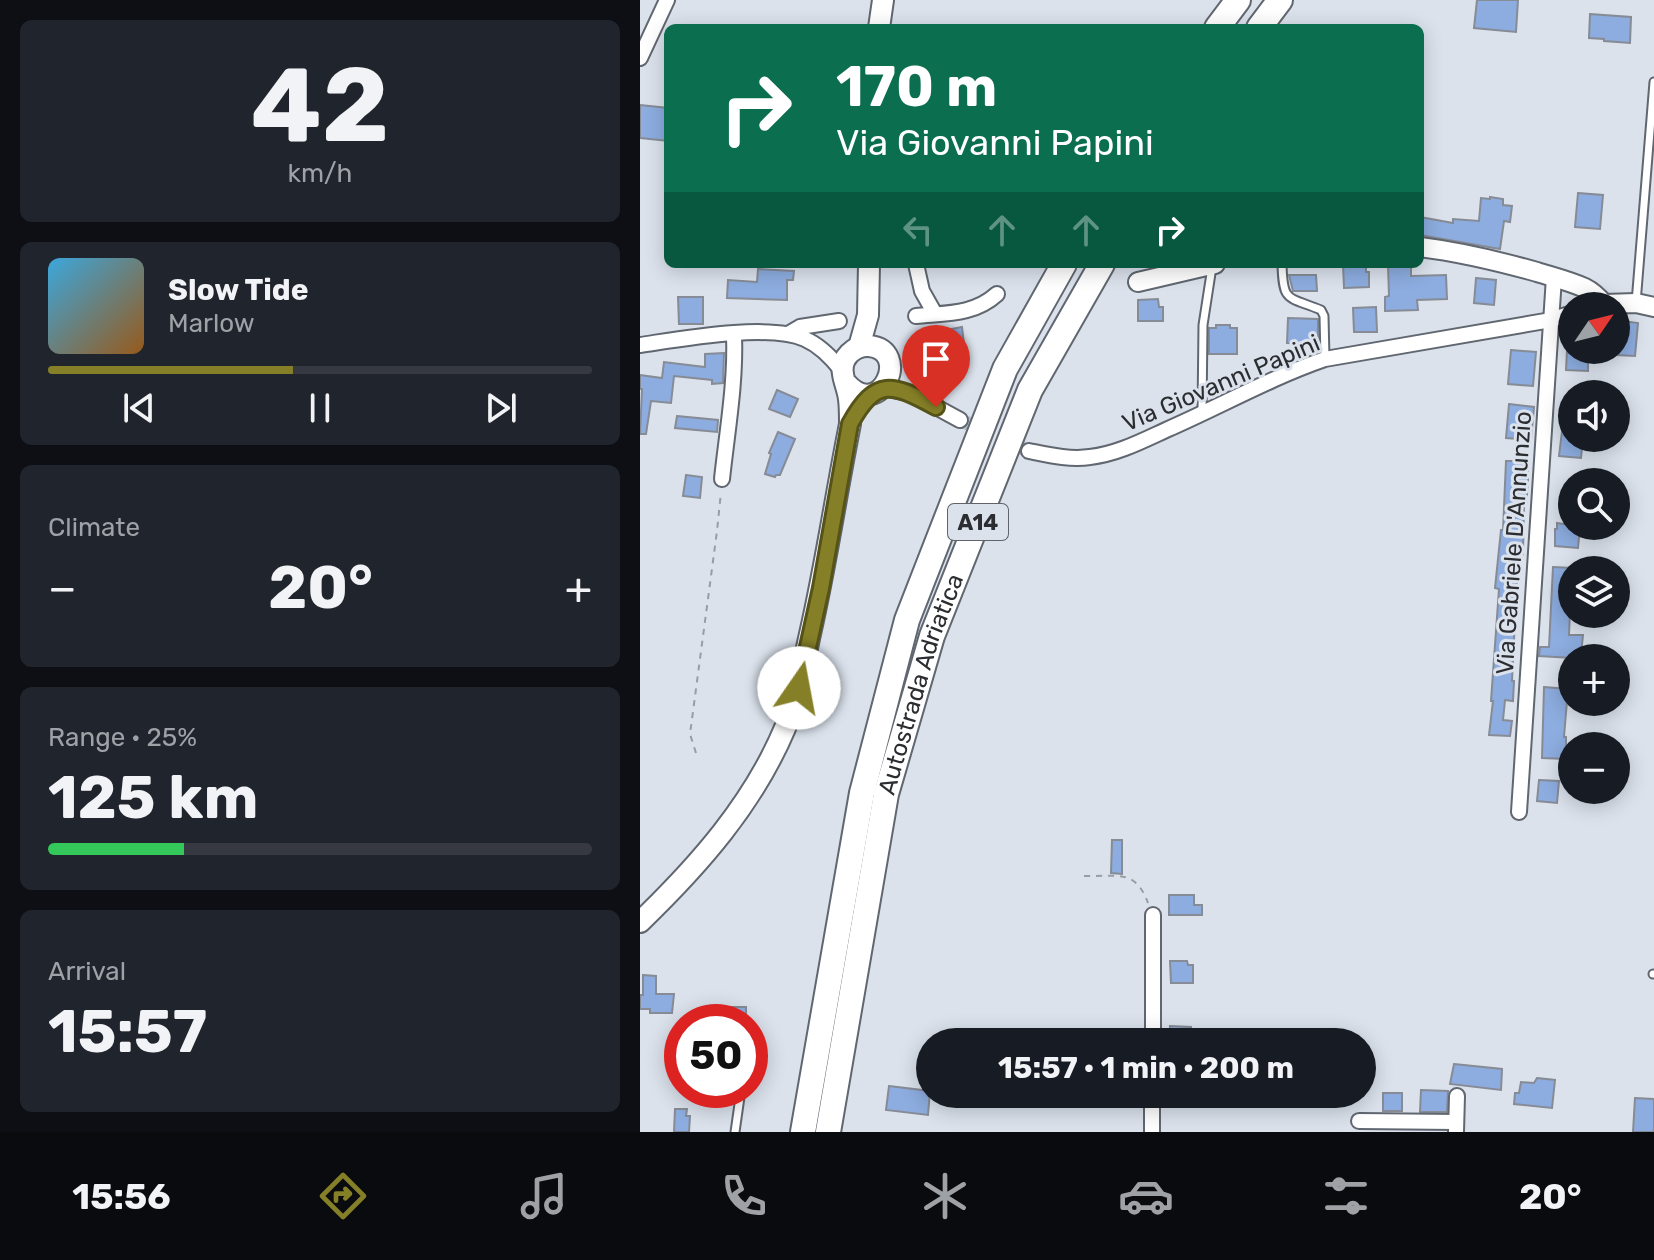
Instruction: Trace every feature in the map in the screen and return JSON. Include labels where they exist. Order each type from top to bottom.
[{"type":"highway","points":[[1220,24],[1238,0]]},
{"type":"highway","points":[[1262,24],[1280,0]]},
{"type":"highway","name":"Autostrada Adriatica","points":[[803,1132],[862,793],[907,620],[1005,369],[1062,268]]},
{"type":"highway","name":"Autostrada Adriatica","points":[[828,1132],[886,794],[932,636],[1030,390],[1100,268]]},
{"type":"main road","points":[[880,24],[883,0]]},
{"type":"main road","points":[[640,922],[723,834],[762,774],[786,727],[799,688],[821,588],[850,424],[849,399],[855,360],[868,315],[869,268]]},
{"type":"main road","points":[[850,424],[861,403],[881,384],[886,356],[855,360]]},
{"type":"main road","points":[[855,360],[858,393],[881,384]]},
{"type":"street","points":[[640,58],[667,0]]},
{"type":"street","points":[[1424,248],[1505,263],[1591,292]]},
{"type":"street","points":[[917,268],[922,291],[935,314]]},
{"type":"street","points":[[1138,282],[1197,268]]},
{"type":"street","name":"Via Gabriele D'Annunzio","points":[[1519,812],[1554,277]]},
{"type":"street","points":[[916,316],[971,310],[986,305],[997,294]]},
{"type":"street","name":"Via Giovanni Papini","points":[[1029,451],[1058,457],[1091,457],[1123,450],[1292,371],[1325,359],[1558,318]]},
{"type":"street","points":[[788,334],[800,327],[839,321]]},
{"type":"street","points":[[640,345],[695,337],[768,332],[806,339],[820,348],[855,360]]},
{"type":"street","points":[[722,479],[734,335]]},
{"type":"street","points":[[881,384],[912,394],[960,420]]},
{"type":"street","points":[[1153,915],[1153,1028]]},
{"type":"street","points":[[1359,1121],[1456,1127],[1457,1096]]},
{"type":"street","points":[[1152,1108],[1152,1132]]},
{"type":"lane","points":[[1645,305],[1654,82]]},
{"type":"lane","points":[[1202,415],[1203,325],[1213,268]]},
{"type":"lane","points":[[1282,268],[1282,289],[1286,296],[1321,310],[1324,316],[1325,359]]},
{"type":"lane","points":[[735,1132],[738,1108]]},
{"type":"path","points":[[696,753],[690,734],[722,479]]},
{"type":"path","points":[[1084,876],[1129,877],[1143,889],[1153,915]]},
{"type":"building","points":[[1477,0],[1518,0],[1516,32],[1474,28]]},
{"type":"building","points":[[1590,14],[1631,17],[1630,43],[1589,38]]},
{"type":"building","points":[[640,105],[664,108],[664,141],[640,138]]},
{"type":"building","points":[[1578,193],[1603,195],[1600,229],[1575,227]]},
{"type":"building","points":[[1481,198],[1503,199],[1503,205],[1512,206],[1510,222],[1504,221],[1500,249],[1424,236],[1424,218],[1453,223],[1453,219],[1479,221]]},
{"type":"building","points":[[1343,268],[1366,268],[1369,287],[1344,288]]},
{"type":"building","points":[[1388,268],[1411,268],[1411,276],[1446,275],[1447,299],[1417,300],[1418,310],[1385,311],[1385,297],[1389,296]]},
{"type":"building","points":[[758,269],[794,271],[793,280],[787,280],[787,300],[727,298],[728,280],[757,282]]},
{"type":"building","points":[[1289,275],[1316,275],[1317,291],[1293,291]]},
{"type":"building","points":[[1476,278],[1496,280],[1494,305],[1474,303]]},
{"type":"building","points":[[678,297],[703,297],[703,324],[679,324]]},
{"type":"building","points":[[1158,299],[1159,307],[1163,307],[1163,321],[1138,321],[1138,300]]},
{"type":"building","points":[[1376,307],[1377,332],[1354,332],[1353,308]]},
{"type":"building","points":[[1288,318],[1318,319],[1318,344],[1287,343]]},
{"type":"building","points":[[1630,322],[1638,323],[1635,356],[1630,356]]},
{"type":"building","points":[[1216,325],[1237,328],[1237,354],[1209,354],[1209,328],[1216,328]]},
{"type":"building","points":[[962,327],[965,352],[953,353],[955,370],[935,372],[934,362],[944,361],[941,331]]},
{"type":"building","points":[[1511,350],[1536,352],[1533,386],[1508,384]]},
{"type":"building","points":[[724,353],[723,383],[712,384],[712,380],[674,376],[671,403],[651,401],[646,434],[640,434],[640,375],[662,378],[664,362],[705,367],[705,354]]},
{"type":"building","points":[[1566,364],[1588,364],[1588,371],[1566,370]]},
{"type":"building","points":[[777,390],[798,399],[790,417],[769,409]]},
{"type":"building","points":[[1509,404],[1534,407],[1531,440],[1506,438]]},
{"type":"building","points":[[677,416],[718,420],[717,432],[675,428]]},
{"type":"building","points":[[778,432],[795,439],[780,475],[775,477],[765,474]]},
{"type":"building","points":[[1559,452],[1582,452],[1581,458],[1559,456]]},
{"type":"building","points":[[1506,461],[1522,461],[1522,467],[1528,467],[1523,554],[1517,578],[1513,701],[1505,700],[1503,720],[1512,721],[1510,736],[1489,735],[1499,589],[1495,588],[1503,530]]},
{"type":"building","points":[[686,475],[702,477],[700,498],[683,496]]},
{"type":"building","points":[[1557,523],[1558,540],[1579,540],[1578,548],[1555,546]]},
{"type":"building","points":[[1553,567],[1558,567],[1558,628],[1569,628],[1569,635],[1583,635],[1582,644],[1558,644],[1558,657],[1539,656],[1540,647],[1549,647]]},
{"type":"building","points":[[1544,687],[1558,688],[1558,716],[1566,716],[1564,732],[1558,732],[1558,759],[1542,758]]},
{"type":"building","points":[[1539,780],[1558,781],[1557,803],[1537,801]]},
{"type":"building","points":[[1112,840],[1122,840],[1122,874],[1111,873]]},
{"type":"building","points":[[1169,895],[1194,895],[1194,905],[1202,905],[1202,915],[1169,915]]},
{"type":"building","points":[[1170,961],[1187,961],[1188,965],[1193,965],[1193,983],[1171,983]]},
{"type":"building","points":[[643,975],[656,976],[656,994],[674,994],[673,1004],[664,1004],[664,1013],[650,1013],[650,1009],[640,1009],[640,995],[643,995]]},
{"type":"building","points":[[1454,1064],[1502,1069],[1501,1090],[1450,1084]]},
{"type":"building","points":[[1537,1078],[1555,1080],[1552,1108],[1514,1104],[1521,1082],[1534,1083]]},
{"type":"building","points":[[889,1086],[916,1089],[916,1108],[929,1108],[928,1115],[886,1110]]},
{"type":"building","points":[[1421,1090],[1448,1091],[1447,1112],[1420,1112]]},
{"type":"building","points":[[1383,1093],[1402,1093],[1402,1111],[1383,1111]]},
{"type":"building","points":[[1635,1098],[1654,1099],[1654,1132],[1633,1132]]},
{"type":"building","points":[[675,1109],[687,1109],[689,1132],[674,1132]]},
{"type":"tunnel","points":[[960,420],[1029,451]]},
{"type":"route","points":[[799,688],[821,588],[850,424],[861,403],[883,388],[912,394],[936,407]]}]
